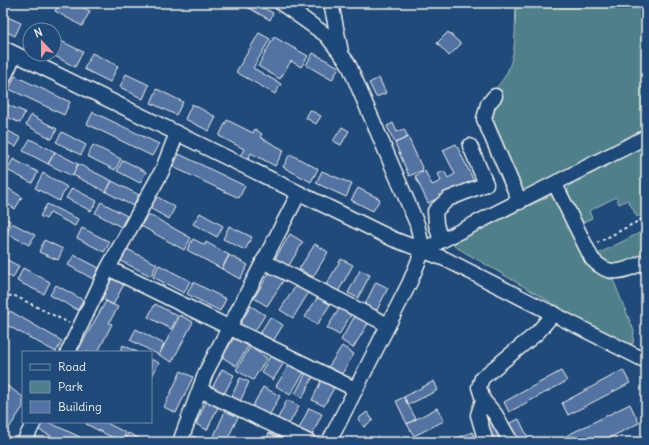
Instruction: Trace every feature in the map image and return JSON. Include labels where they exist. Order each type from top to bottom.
[{"type":"street","points":[[281,3],[326,35],[341,52],[348,63],[394,165],[417,224],[423,250],[410,282],[329,442]]},
{"type":"street","points":[[331,3],[341,52]]},
{"type":"street","points":[[3,79],[9,51],[393,239],[445,259],[646,361]]},
{"type":"street","points":[[494,96],[488,104],[484,119],[520,202]]},
{"type":"street","points":[[68,351],[108,268],[162,171],[177,133]]},
{"type":"street","points":[[423,250],[646,137]]},
{"type":"street","points":[[441,241],[436,224],[435,211],[448,199],[486,184],[470,146]]},
{"type":"street","points":[[555,184],[592,259],[599,266],[608,271],[619,272],[646,261]]},
{"type":"street","points":[[180,442],[206,372],[299,193]]},
{"type":"street","points":[[263,261],[388,325]]},
{"type":"street","points":[[108,268],[355,389]]},
{"type":"street","points":[[511,442],[495,414],[483,400],[479,387],[482,378],[537,332],[554,313]]},
{"type":"street","points":[[200,390],[309,442]]},
{"type":"street","points":[[483,400],[478,415],[486,442]]},
{"type":"street","points":[[24,442],[34,423]]},
{"type":"path","points":[[587,248],[646,217]]},
{"type":"path","points":[[3,298],[13,295],[79,328]]},
{"type":"green space","points":[[516,3],[646,3],[646,131],[523,194],[490,124],[494,105],[502,99],[494,90],[508,71],[514,50]]},
{"type":"green space","points":[[646,145],[646,212],[637,217],[628,200],[619,204],[616,197],[589,211],[592,218],[582,223],[566,193],[570,185]]},
{"type":"green space","points":[[550,196],[554,196],[612,277],[634,331],[633,344],[619,342],[454,246],[455,242],[462,237]]},
{"type":"green space","points":[[646,221],[646,255],[626,265],[616,266],[604,261],[596,255],[643,231],[640,224]]},
{"type":"building","points":[[59,3],[74,3],[90,11],[82,26],[55,11]]},
{"type":"building","points":[[240,3],[254,3],[273,13],[270,20]]},
{"type":"building","points":[[3,15],[21,23],[15,36],[3,30]]},
{"type":"building","points":[[448,32],[461,44],[449,56],[437,43]]},
{"type":"building","points":[[259,33],[270,39],[253,68],[281,84],[275,94],[236,72]]},
{"type":"building","points":[[274,37],[308,56],[301,67],[291,61],[280,79],[258,66]]},
{"type":"building","points":[[62,42],[83,52],[75,67],[62,60]]},
{"type":"building","points":[[92,53],[118,66],[110,82],[84,69]]},
{"type":"building","points":[[313,53],[339,67],[332,80],[306,65]]},
{"type":"building","points":[[126,74],[149,85],[143,99],[120,87]]},
{"type":"building","points":[[15,76],[70,102],[64,115],[9,89]]},
{"type":"building","points":[[379,78],[386,93],[376,97],[369,83]]},
{"type":"building","points":[[157,89],[183,102],[176,115],[151,103]]},
{"type":"building","points":[[3,103],[25,112],[20,123],[3,115]]},
{"type":"building","points":[[192,104],[216,117],[209,131],[185,119]]},
{"type":"building","points":[[310,110],[321,116],[316,124],[306,118]]},
{"type":"building","points":[[93,112],[159,144],[152,156],[87,124]]},
{"type":"building","points":[[31,115],[57,129],[52,139],[26,125]]},
{"type":"building","points":[[227,120],[253,133],[255,129],[262,134],[260,137],[284,150],[275,166],[251,153],[248,160],[240,156],[244,149],[219,136]]},
{"type":"building","points":[[393,123],[397,132],[404,129],[408,137],[395,143],[387,126]]},
{"type":"building","points":[[342,127],[349,131],[341,145],[333,141]]},
{"type":"building","points":[[3,128],[21,138],[16,147],[3,140]]},
{"type":"building","points":[[62,132],[86,145],[81,155],[56,142]]},
{"type":"building","points":[[408,137],[423,170],[409,176],[395,143]]},
{"type":"building","points":[[30,139],[55,152],[48,164],[23,151]]},
{"type":"building","points":[[456,144],[474,181],[428,203],[415,176],[425,171],[432,185],[441,181],[438,174],[444,171],[448,178],[455,174],[443,150]]},
{"type":"building","points":[[93,145],[121,159],[115,170],[87,156]]},
{"type":"building","points":[[55,152],[78,164],[72,176],[48,164]]},
{"type":"building","points":[[3,153],[10,157],[4,169],[3,168]]},
{"type":"building","points":[[179,154],[245,186],[239,198],[173,167]]},
{"type":"building","points":[[290,154],[318,169],[311,182],[283,167]]},
{"type":"building","points":[[13,159],[38,172],[32,183],[7,170]]},
{"type":"building","points":[[123,160],[146,172],[140,183],[117,171]]},
{"type":"building","points":[[78,164],[112,181],[106,192],[73,175]]},
{"type":"building","points":[[322,171],[352,184],[346,197],[316,183]]},
{"type":"building","points":[[43,173],[67,187],[59,201],[35,188]]},
{"type":"building","points":[[112,181],[139,195],[133,206],[106,192]]},
{"type":"building","points":[[3,185],[22,197],[15,209],[3,201]]},
{"type":"building","points":[[72,188],[97,201],[91,211],[66,198]]},
{"type":"building","points":[[358,188],[380,199],[373,211],[351,200]]},
{"type":"building","points":[[154,195],[175,207],[169,219],[148,207]]},
{"type":"building","points":[[101,202],[127,216],[121,227],[95,213]]},
{"type":"building","points":[[47,204],[78,219],[75,226],[50,213],[46,219],[40,216]]},
{"type":"building","points":[[200,213],[223,226],[217,237],[193,224]]},
{"type":"building","points":[[148,214],[191,238],[184,250],[141,226]]},
{"type":"building","points":[[3,217],[10,221],[4,231],[3,231]]},
{"type":"building","points":[[12,223],[35,235],[29,245],[6,233]]},
{"type":"building","points":[[229,226],[252,237],[245,250],[223,239]]},
{"type":"building","points":[[82,228],[110,242],[104,252],[77,238]]},
{"type":"building","points":[[290,234],[303,242],[288,267],[275,259]]},
{"type":"building","points":[[193,239],[205,245],[206,242],[229,255],[222,269],[187,250]]},
{"type":"building","points":[[44,240],[63,249],[58,260],[39,252]]},
{"type":"building","points":[[315,244],[328,252],[313,277],[299,269]]},
{"type":"building","points":[[125,248],[157,264],[151,276],[119,260]]},
{"type":"building","points":[[74,255],[99,268],[93,279],[68,265]]},
{"type":"building","points":[[229,255],[248,265],[240,279],[222,269]]},
{"type":"building","points":[[3,258],[19,266],[13,278],[3,273]]},
{"type":"building","points":[[341,259],[353,265],[337,294],[325,287]]},
{"type":"building","points":[[159,265],[190,281],[184,293],[153,277]]},
{"type":"building","points":[[23,268],[50,282],[44,294],[17,281]]},
{"type":"building","points":[[271,270],[285,278],[267,306],[254,298]]},
{"type":"building","points":[[360,270],[370,275],[358,298],[348,293]]},
{"type":"building","points":[[112,278],[124,284],[113,305],[101,298]]},
{"type":"building","points":[[193,282],[226,299],[220,311],[187,294]]},
{"type":"building","points":[[376,282],[388,288],[376,312],[364,306]]},
{"type":"building","points":[[297,284],[309,292],[293,318],[280,310]]},
{"type":"building","points":[[56,285],[83,300],[78,310],[50,295]]},
{"type":"building","points":[[319,295],[331,303],[317,325],[305,317]]},
{"type":"building","points":[[106,301],[118,307],[109,323],[112,324],[98,351],[78,351]]},
{"type":"building","points":[[155,304],[178,316],[171,329],[148,317]]},
{"type":"building","points":[[251,306],[265,315],[253,334],[239,325]]},
{"type":"building","points":[[341,306],[352,313],[339,335],[327,328]]},
{"type":"building","points":[[10,311],[62,341],[57,351],[54,351],[3,323]]},
{"type":"building","points":[[356,314],[369,322],[353,348],[341,340]]},
{"type":"building","points":[[180,315],[193,322],[172,362],[159,355]]},
{"type":"building","points":[[270,317],[283,325],[272,343],[259,335]]},
{"type":"building","points":[[136,329],[164,344],[159,355],[130,340]]},
{"type":"building","points":[[235,336],[249,345],[236,366],[222,357]]},
{"type":"building","points":[[123,345],[135,351],[120,351]]},
{"type":"building","points":[[342,346],[354,354],[340,377],[327,369]]},
{"type":"building","points":[[250,347],[267,358],[253,380],[236,370]]},
{"type":"building","points":[[272,353],[285,361],[273,380],[261,372]]},
{"type":"building","points":[[152,360],[159,363],[152,376]]},
{"type":"building","points":[[291,362],[305,371],[290,395],[276,386]]},
{"type":"building","points":[[222,369],[234,375],[222,398],[210,392]]},
{"type":"building","points":[[623,370],[630,383],[568,415],[562,403]]},
{"type":"building","points":[[181,371],[193,377],[176,413],[164,407]]},
{"type":"building","points":[[561,371],[567,381],[509,412],[504,402]]},
{"type":"building","points":[[306,373],[313,377],[302,398],[295,394]]},
{"type":"building","points":[[240,378],[249,382],[240,402],[231,398]]},
{"type":"building","points":[[322,379],[335,386],[324,406],[312,400]]},
{"type":"building","points":[[434,381],[438,390],[408,405],[404,397]]},
{"type":"building","points":[[6,385],[22,396],[22,408],[9,428],[3,424],[3,390]]},
{"type":"building","points":[[263,387],[280,396],[269,416],[252,407]]},
{"type":"building","points":[[404,397],[416,419],[407,424],[396,401]]},
{"type":"building","points":[[207,399],[219,405],[207,430],[196,424]]},
{"type":"building","points":[[287,400],[299,406],[288,426],[277,420]]},
{"type":"building","points":[[630,404],[639,423],[601,442],[554,442]]},
{"type":"building","points":[[309,408],[322,414],[310,439],[297,433]]},
{"type":"building","points":[[437,408],[444,421],[414,436],[407,424]]},
{"type":"building","points":[[226,409],[239,415],[226,442],[222,442],[213,438]]},
{"type":"building","points":[[367,412],[373,420],[364,427],[358,419]]},
{"type":"building","points":[[492,418],[501,437],[494,441],[484,422]]},
{"type":"building","points":[[519,419],[530,442],[517,442],[508,424]]},
{"type":"building","points":[[40,423],[50,423],[80,437],[78,442],[63,442],[37,429]]},
{"type":"building","points":[[107,423],[126,433],[121,442],[86,424]]},
{"type":"building","points":[[3,424],[9,428],[3,436]]},
{"type":"building","points":[[472,432],[476,439],[470,442],[444,442],[450,439],[451,441]]},
{"type":"building","points":[[128,433],[147,442],[124,442]]},
{"type":"building","points":[[269,433],[281,439],[280,442],[265,442]]},
{"type":"building","points":[[193,436],[201,440],[200,442],[190,442]]}]
